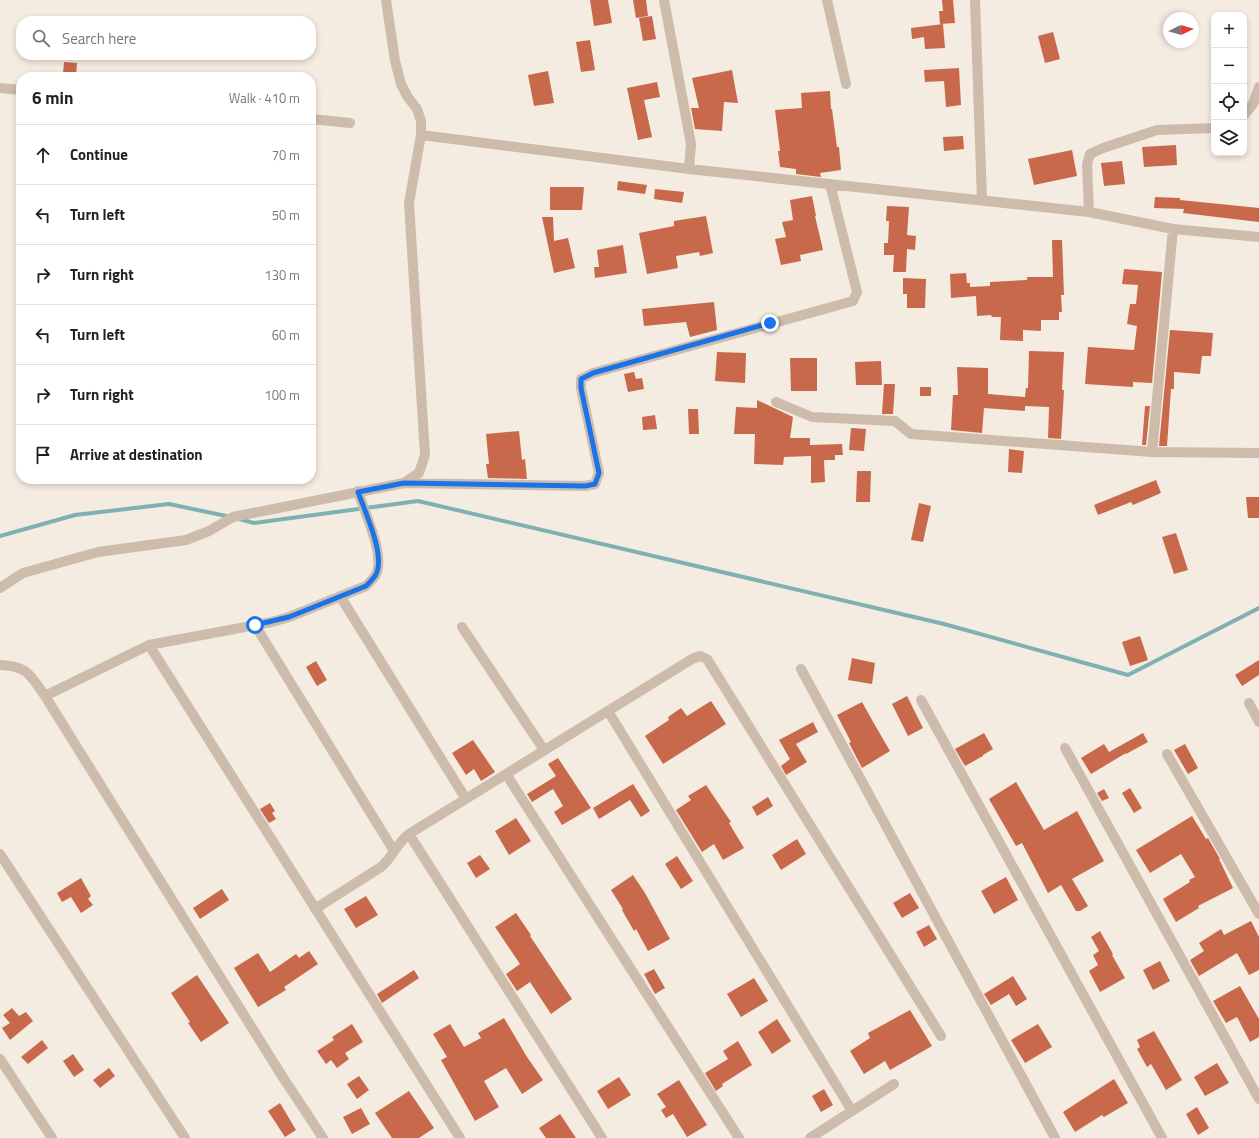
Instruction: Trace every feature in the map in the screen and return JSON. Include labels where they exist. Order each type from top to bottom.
[{"type":"street","points":[[386,0],[395,61],[401,84],[406,96],[417,109],[421,121],[421,135],[409,202],[425,455],[419,473],[404,483]]},
{"type":"street","points":[[664,0],[691,144],[689,169]]},
{"type":"street","points":[[828,0],[846,84]]},
{"type":"street","points":[[975,0],[982,200]]},
{"type":"street","points":[[1247,112],[1253,104],[1259,87]]},
{"type":"street","points":[[0,88],[16,90]]},
{"type":"street","points":[[316,120],[350,123]]},
{"type":"street","points":[[1089,212],[1087,164],[1090,154],[1103,148],[1157,130],[1211,128]]},
{"type":"street","points":[[421,135],[689,169],[1089,212],[1173,229],[1259,237]]},
{"type":"street","points":[[0,588],[23,573],[98,552],[186,540],[209,531],[234,517],[404,483],[585,486],[595,484],[599,473],[581,388],[581,379],[593,373],[853,301],[857,292],[830,184]]},
{"type":"street","points":[[1152,452],[1173,229]]},
{"type":"street","points":[[776,402],[812,417],[895,421],[911,434],[1152,452],[1259,453]]},
{"type":"street","points":[[45,696],[149,645],[289,617],[366,586],[375,576],[379,559],[376,543],[358,492]]},
{"type":"street","points":[[340,596],[466,799]]},
{"type":"street","points":[[255,625],[394,851]]},
{"type":"street","points":[[462,627],[544,750]]},
{"type":"street","points":[[149,645],[460,1138]]},
{"type":"street","points":[[315,909],[388,862],[402,840],[409,834],[692,659],[700,656],[707,659],[941,1036]]},
{"type":"street","points":[[0,665],[13,665],[29,673],[45,696],[282,1076],[323,1138]]},
{"type":"street","points":[[801,669],[1055,1138]]},
{"type":"street","points":[[921,700],[1162,1138]]},
{"type":"street","points":[[1249,703],[1259,722]]},
{"type":"street","points":[[608,711],[852,1111]]},
{"type":"street","points":[[1066,748],[1259,1099]]},
{"type":"street","points":[[1167,754],[1259,914]]},
{"type":"street","points":[[506,774],[739,1138]]},
{"type":"street","points":[[409,834],[602,1138]]},
{"type":"street","points":[[0,854],[185,1138]]},
{"type":"street","points":[[0,1058],[52,1138]]},
{"type":"street","points":[[810,1138],[894,1084]]},
{"type":"building","points":[[590,0],[608,0],[612,23],[594,26]]},
{"type":"building","points":[[633,0],[646,0],[648,16],[636,18]]},
{"type":"building","points":[[942,0],[953,0],[955,23],[940,24],[939,11],[943,11]]},
{"type":"building","points":[[652,16],[656,39],[643,41],[639,18]]},
{"type":"building","points":[[943,24],[945,48],[925,49],[924,37],[912,39],[911,28]]},
{"type":"building","points":[[1053,32],[1060,59],[1045,63],[1038,36]]},
{"type":"building","points":[[590,40],[595,70],[581,72],[576,42]]},
{"type":"building","points":[[64,62],[77,63],[76,72],[63,72]]},
{"type":"building","points":[[959,68],[961,105],[946,107],[944,81],[925,82],[924,70]]},
{"type":"building","points":[[732,70],[738,103],[724,102],[722,131],[695,129],[691,108],[699,108],[692,78]]},
{"type":"building","points":[[548,71],[554,103],[534,106],[528,75]]},
{"type":"building","points":[[657,82],[660,97],[644,100],[652,137],[638,140],[627,88]]},
{"type":"building","points":[[830,91],[831,109],[837,147],[839,147],[841,170],[820,173],[821,177],[796,174],[796,169],[780,167],[778,151],[780,151],[775,110],[802,108],[801,93]]},
{"type":"building","points":[[963,136],[964,149],[944,151],[943,137]]},
{"type":"building","points":[[1176,145],[1177,165],[1144,167],[1142,147]]},
{"type":"building","points":[[1072,150],[1077,176],[1034,185],[1028,159]]},
{"type":"building","points":[[1122,161],[1125,184],[1104,186],[1101,163]]},
{"type":"building","points":[[618,181],[647,185],[645,194],[617,190]]},
{"type":"building","points":[[550,187],[584,187],[582,210],[550,210]]},
{"type":"building","points":[[655,189],[684,192],[682,203],[654,199]]},
{"type":"building","points":[[812,196],[823,250],[800,255],[801,261],[781,265],[775,239],[786,237],[782,222],[793,220],[790,200]]},
{"type":"building","points":[[1155,197],[1180,198],[1180,200],[1259,208],[1259,222],[1183,213],[1184,209],[1154,208]]},
{"type":"building","points":[[887,206],[909,207],[907,235],[916,236],[915,250],[907,249],[906,272],[893,272],[894,255],[884,255],[884,243],[888,243],[889,221],[886,221]]},
{"type":"building","points":[[706,216],[713,253],[700,256],[699,252],[676,256],[678,268],[647,274],[639,233],[674,226],[674,221]]},
{"type":"building","points":[[542,217],[553,217],[554,241],[568,238],[575,268],[554,273]]},
{"type":"building","points":[[1052,240],[1062,240],[1064,295],[1061,295],[1062,312],[1059,312],[1059,320],[1041,320],[1041,331],[1023,330],[1023,341],[1000,340],[1001,317],[992,317],[991,315],[977,316],[976,296],[951,298],[950,274],[966,273],[967,283],[970,283],[970,287],[990,286],[990,282],[1027,280],[1027,277],[1053,277]]},
{"type":"building","points":[[623,245],[627,273],[595,278],[594,267],[599,267],[597,250]]},
{"type":"building","points":[[1124,269],[1162,272],[1152,383],[1133,382],[1133,387],[1085,384],[1088,347],[1134,350],[1137,326],[1127,324],[1130,304],[1136,304],[1138,285],[1122,284]]},
{"type":"building","points":[[903,278],[926,279],[925,308],[907,308],[907,294],[903,294]]},
{"type":"building","points":[[714,302],[717,330],[690,337],[686,322],[644,326],[642,309]]},
{"type":"building","points":[[1170,330],[1213,333],[1211,356],[1202,356],[1200,374],[1174,372],[1174,389],[1171,389],[1167,446],[1159,446]]},
{"type":"building","points":[[1029,351],[1064,352],[1062,390],[1064,390],[1061,439],[1048,438],[1049,407],[1025,406],[1025,411],[984,408],[982,433],[951,430],[953,395],[958,395],[957,367],[988,368],[988,394],[1025,397],[1026,388],[1028,388]]},
{"type":"building","points":[[717,352],[746,353],[745,383],[715,381]]},
{"type":"building","points":[[790,358],[817,358],[817,391],[791,391]]},
{"type":"building","points":[[881,361],[882,385],[856,385],[855,362]]},
{"type":"building","points":[[634,372],[636,379],[642,378],[644,389],[628,392],[624,374]]},
{"type":"building","points":[[884,384],[895,384],[893,414],[882,414]]},
{"type":"building","points":[[920,387],[931,387],[931,396],[920,396]]},
{"type":"building","points":[[757,400],[793,417],[790,438],[810,438],[810,445],[842,444],[843,455],[835,455],[835,460],[824,460],[825,482],[811,483],[811,456],[784,457],[783,465],[754,464],[755,434],[734,434],[736,407],[757,408]]},
{"type":"building","points":[[1145,406],[1150,406],[1146,445],[1142,445]]},
{"type":"building","points":[[688,409],[698,409],[699,434],[689,434]]},
{"type":"building","points":[[655,415],[657,429],[643,430],[642,417]]},
{"type":"building","points":[[851,428],[866,429],[864,451],[849,450]]},
{"type":"building","points":[[519,431],[522,460],[525,459],[527,479],[488,478],[486,464],[489,464],[486,434]]},
{"type":"building","points":[[1009,449],[1024,451],[1022,473],[1008,472]]},
{"type":"building","points":[[857,471],[871,471],[870,502],[856,502]]},
{"type":"building","points":[[1156,480],[1161,493],[1133,505],[1131,502],[1098,515],[1094,505]]},
{"type":"building","points":[[1246,497],[1259,497],[1259,518],[1248,518]]},
{"type":"building","points":[[919,503],[931,506],[923,542],[911,540]]},
{"type":"building","points":[[1176,533],[1188,570],[1174,574],[1162,537]]},
{"type":"building","points":[[1140,636],[1148,660],[1130,666],[1122,642]]},
{"type":"building","points":[[852,658],[875,663],[872,684],[848,680]]},
{"type":"building","points":[[1259,660],[1259,675],[1242,686],[1235,675]]},
{"type":"building","points":[[316,661],[327,680],[317,686],[306,667]]},
{"type":"building","points":[[907,696],[923,728],[908,736],[892,704]]},
{"type":"building","points":[[711,701],[726,724],[663,764],[645,736],[669,720],[668,717],[681,708],[687,716]]},
{"type":"building","points":[[862,702],[890,751],[862,768],[837,715]]},
{"type":"building","points":[[813,722],[818,732],[796,744],[807,762],[786,775],[781,766],[790,759],[779,740]]},
{"type":"building","points":[[984,733],[993,749],[965,766],[955,749]]},
{"type":"building","points":[[1143,733],[1148,742],[1091,774],[1081,758],[1104,744],[1109,752]]},
{"type":"building","points":[[473,740],[495,772],[481,781],[474,769],[466,775],[452,753]]},
{"type":"building","points":[[1185,744],[1198,768],[1188,774],[1174,750]]},
{"type":"building","points":[[558,758],[591,808],[562,825],[554,812],[563,806],[553,789],[532,802],[527,794],[556,776],[548,764]]},
{"type":"building","points":[[1016,782],[1044,830],[1077,811],[1104,861],[1072,879],[1088,906],[1080,911],[1076,911],[1061,885],[1048,893],[1022,843],[1016,846],[989,799]]},
{"type":"building","points":[[633,784],[650,811],[641,817],[630,800],[599,819],[593,808]]},
{"type":"building","points":[[706,785],[731,822],[729,823],[744,848],[723,860],[714,844],[702,852],[676,810],[691,800],[688,796]]},
{"type":"building","points":[[1130,788],[1142,808],[1134,813],[1122,793]]},
{"type":"building","points":[[1104,789],[1109,798],[1102,801],[1097,793]]},
{"type":"building","points":[[768,797],[773,806],[757,816],[752,807]]},
{"type":"building","points":[[270,803],[275,811],[272,813],[276,819],[269,823],[260,809]]},
{"type":"building","points":[[1192,816],[1206,839],[1208,838],[1220,859],[1233,888],[1198,906],[1199,908],[1176,922],[1163,899],[1190,882],[1189,880],[1195,877],[1181,854],[1150,873],[1136,850]]},
{"type":"building","points":[[516,818],[531,841],[509,855],[495,831]]},
{"type":"building","points":[[797,839],[806,854],[781,870],[772,855]]},
{"type":"building","points":[[480,855],[490,869],[476,878],[467,863]]},
{"type":"building","points":[[677,856],[693,881],[681,889],[665,864]]},
{"type":"building","points":[[633,875],[645,893],[670,939],[648,951],[636,929],[634,931],[611,890]]},
{"type":"building","points":[[1006,877],[1018,900],[994,914],[981,891]]},
{"type":"building","points":[[81,878],[91,896],[88,899],[93,905],[81,913],[71,897],[62,902],[57,893]]},
{"type":"building","points":[[222,889],[229,900],[200,919],[193,908]]},
{"type":"building","points":[[910,893],[919,908],[902,918],[893,903]]},
{"type":"building","points":[[366,896],[378,915],[356,928],[344,909]]},
{"type":"building","points":[[516,913],[572,999],[551,1014],[530,982],[517,991],[506,974],[520,964],[495,927]]},
{"type":"building","points":[[1251,921],[1259,937],[1259,970],[1249,975],[1237,953],[1199,976],[1190,960],[1204,951],[1199,943],[1221,929],[1224,935]]},
{"type":"building","points":[[929,925],[937,939],[924,947],[916,932]]},
{"type":"building","points":[[1100,931],[1125,978],[1100,992],[1089,971],[1098,965],[1093,955],[1099,951],[1091,937]]},
{"type":"building","points":[[309,951],[318,964],[284,987],[286,990],[258,1007],[234,968],[258,953],[270,972],[296,954],[299,958]]},
{"type":"building","points":[[1160,961],[1170,981],[1153,990],[1143,970]]},
{"type":"building","points":[[654,969],[665,988],[655,994],[644,974]]},
{"type":"building","points":[[414,970],[419,978],[382,1003],[377,994]]},
{"type":"building","points":[[197,975],[229,1023],[201,1042],[171,993]]},
{"type":"building","points":[[1013,976],[1027,999],[1016,1006],[1009,994],[991,1005],[984,994]]},
{"type":"building","points":[[754,978],[768,1001],[741,1017],[727,994]]},
{"type":"building","points":[[1240,986],[1259,1019],[1259,1037],[1250,1042],[1237,1017],[1226,1023],[1213,1001]]},
{"type":"building","points":[[12,1008],[19,1016],[26,1012],[33,1021],[10,1040],[2,1028],[10,1023],[3,1015]]},
{"type":"building","points":[[910,1010],[932,1046],[890,1070],[885,1061],[864,1074],[850,1051],[870,1038],[868,1033]]},
{"type":"building","points":[[504,1018],[527,1057],[543,1080],[522,1094],[506,1068],[484,1081],[499,1107],[475,1121],[441,1060],[447,1057],[433,1034],[450,1024],[464,1047],[481,1038],[478,1033]]},
{"type":"building","points":[[777,1019],[791,1041],[772,1054],[758,1032]]},
{"type":"building","points":[[352,1024],[363,1042],[345,1053],[349,1059],[337,1068],[331,1060],[326,1064],[317,1051],[334,1040],[332,1037]]},
{"type":"building","points":[[1038,1024],[1052,1047],[1025,1063],[1011,1040]]},
{"type":"building","points":[[1154,1031],[1182,1080],[1166,1090],[1151,1064],[1147,1067],[1137,1049],[1140,1047],[1137,1040]]},
{"type":"building","points":[[42,1040],[48,1048],[28,1064],[21,1057]]},
{"type":"building","points":[[738,1041],[752,1065],[722,1084],[723,1086],[716,1091],[705,1073],[728,1059],[723,1051]]},
{"type":"building","points":[[73,1054],[84,1070],[74,1077],[63,1061]]},
{"type":"building","points":[[1217,1063],[1229,1083],[1205,1096],[1194,1077]]},
{"type":"building","points":[[109,1068],[115,1076],[100,1088],[93,1080]]},
{"type":"building","points":[[359,1076],[369,1090],[357,1099],[347,1084]]},
{"type":"building","points":[[619,1077],[631,1095],[608,1109],[597,1091]]},
{"type":"building","points":[[1114,1079],[1128,1103],[1104,1117],[1102,1115],[1075,1132],[1063,1112]]},
{"type":"building","points":[[679,1080],[707,1125],[687,1137],[673,1114],[666,1118],[661,1110],[666,1107],[657,1094]]},
{"type":"building","points":[[824,1089],[833,1105],[821,1112],[812,1096]]},
{"type":"building","points":[[409,1091],[434,1128],[419,1138],[392,1138],[375,1113]]},
{"type":"building","points":[[280,1103],[296,1130],[285,1137],[268,1111]]},
{"type":"building","points":[[1197,1107],[1209,1128],[1198,1135],[1186,1114]]},
{"type":"building","points":[[361,1108],[370,1124],[352,1134],[343,1117]]},
{"type":"building","points":[[560,1114],[576,1138],[546,1138],[539,1128]]},
{"type":"waterway","points":[[239,519],[254,523],[418,501],[944,624],[1128,675],[1259,608]]},
{"type":"waterway","points":[[0,536],[75,515],[169,504],[231,517]]},
{"type":"route","points":[[255,625],[289,617],[366,586],[375,576],[379,559],[376,543],[358,492],[404,483],[585,486],[595,484],[599,473],[581,388],[581,379],[593,373],[770,323]]}]
